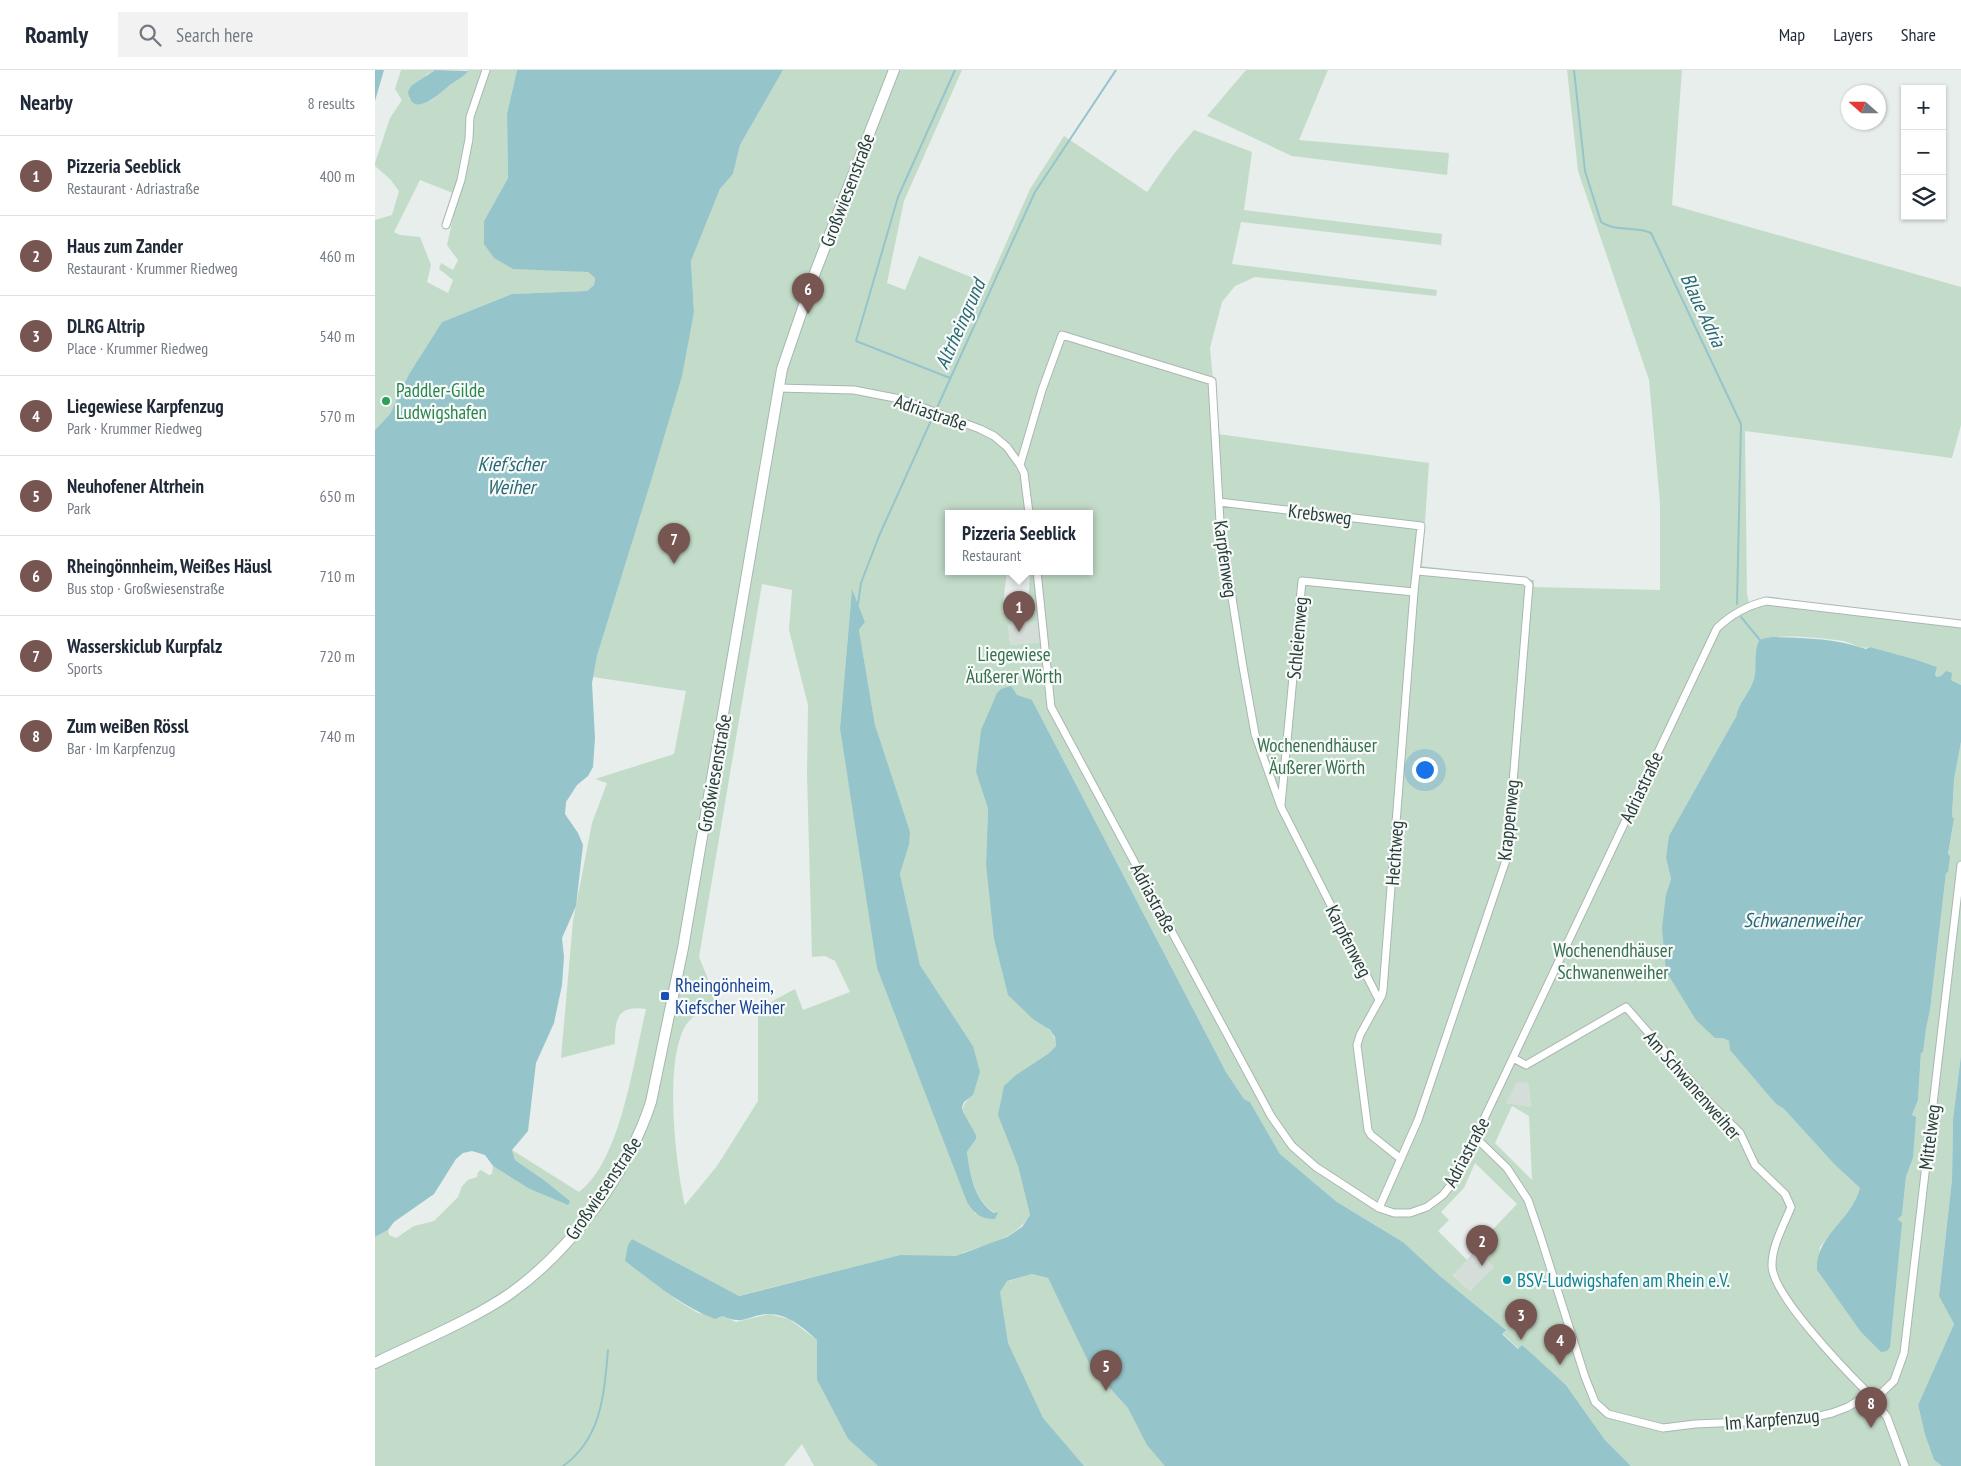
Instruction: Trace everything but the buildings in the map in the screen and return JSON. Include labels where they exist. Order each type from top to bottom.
[{"type":"street","points":[[446,225],[461,180],[469,139],[470,117],[486,70]]},
{"type":"street","name":"Großwiesenstraße","points":[[375,1363],[485,1308],[509,1294],[530,1278],[575,1233],[613,1180],[638,1138],[651,1102],[683,948],[778,388],[792,336],[894,70]]},
{"type":"street","name":"Karpfenweg","points":[[1020,465],[1041,390],[1061,335],[1212,381],[1220,522],[1251,713],[1259,747],[1281,807],[1379,1000]]},
{"type":"street","name":"Adriastraße","points":[[778,388],[854,390],[900,399],[994,436],[1007,448],[1024,473],[1029,510]]},
{"type":"street","name":"Krebsweg","points":[[1219,502],[1421,526]]},
{"type":"street","name":"Hechtweg","points":[[1401,1159],[1371,1135],[1367,1124],[1358,1040],[1383,990],[1414,592],[1421,526]]},
{"type":"street","name":"Krappenweg","points":[[1379,1208],[1423,1108],[1507,857],[1529,585],[1525,581],[1417,571]]},
{"type":"street","name":"Adriastraße","points":[[1037,575],[1051,707],[1283,1136],[1316,1166],[1379,1208],[1394,1213],[1410,1213],[1427,1206],[1443,1195],[1455,1180],[1717,628],[1730,615],[1749,605],[1766,602],[1961,624]]},
{"type":"street","name":"Schleienweg","points":[[1281,807],[1302,581],[1414,592]]},
{"type":"street","name":"Mittelweg","points":[[1872,1397],[1895,1381],[1904,1353],[1961,865]]},
{"type":"street","name":"Am Schwanenweiher","points":[[1513,1058],[1526,1065],[1626,1007],[1707,1100],[1740,1134],[1755,1165],[1785,1194],[1791,1207],[1774,1252],[1772,1266],[1775,1278],[1799,1315],[1832,1357],[1872,1397]]},
{"type":"street","name":"Im Karpfenzug","points":[[1475,1136],[1507,1168],[1528,1200],[1541,1235],[1585,1377],[1595,1402],[1608,1414],[1663,1428],[1815,1417],[1872,1397]]},
{"type":"street","points":[[1872,1397],[1887,1417],[1905,1466]]},
{"type":"shaded area","points":[[1039,621],[1041,642],[1010,645],[1008,625]]},
{"type":"shaded area","points":[[1517,1081],[1528,1083],[1531,1108],[1506,1103]]},
{"type":"shaded area","points":[[1476,1250],[1494,1267],[1470,1291],[1453,1274]]},
{"type":"green space","points":[[401,70],[435,70],[427,74],[409,98],[420,104],[430,101],[462,77],[468,70],[517,70],[507,114],[508,178],[484,221],[562,270],[588,272],[595,278],[594,285],[587,291],[512,294],[442,322],[409,374],[390,414],[375,430],[375,220],[392,215],[399,191],[390,179],[375,166],[375,163],[390,118],[402,100],[395,89]],"holes":[[[420,180],[458,195],[447,245],[458,260],[453,270],[441,263],[439,269],[453,280],[448,293],[427,282],[431,265],[420,237],[400,235],[394,232]]]},
{"type":"green space","points":[[783,70],[962,70],[904,201],[887,283],[905,290],[919,256],[988,284],[1030,189],[1064,136],[1147,192],[1173,155],[1194,130],[1252,152],[1244,210],[1442,234],[1441,245],[1241,222],[1232,264],[1437,290],[1436,296],[1255,277],[1235,286],[1222,302],[1210,348],[1218,434],[1429,463],[1422,566],[1534,580],[1534,587],[1660,590],[1660,503],[1649,380],[1578,171],[1567,70],[1682,70],[1672,205],[1961,287],[1961,425],[1952,458],[1745,431],[1747,594],[1749,603],[1767,599],[1961,622],[1961,685],[1951,680],[1937,677],[1935,675],[1937,667],[1870,647],[1860,647],[1843,641],[1801,637],[1778,637],[1760,640],[1752,684],[1666,858],[1671,879],[1666,894],[1723,1038],[1729,1041],[1776,1104],[1784,1109],[1835,1165],[1860,1188],[1856,1202],[1820,1247],[1817,1270],[1836,1296],[1900,1222],[1898,1217],[1902,1215],[1906,1177],[1913,1158],[1912,1115],[1918,1100],[1921,1053],[1930,1010],[1954,819],[1952,816],[1954,780],[1961,742],[1961,1055],[1953,1119],[1952,1179],[1939,1295],[1954,1324],[1918,1405],[1925,1435],[1934,1460],[1942,1466],[1631,1466],[1605,1440],[1566,1385],[1522,1346],[1519,1349],[1502,1333],[1505,1329],[1440,1276],[1403,1242],[1337,1202],[1280,1154],[1250,1102],[1244,1099],[1226,1072],[1032,700],[976,772],[988,809],[986,864],[1034,1020],[1052,1033],[1056,1046],[1048,1054],[1018,1166],[1030,1215],[1024,1223],[1008,1236],[991,1244],[962,1253],[1009,1281],[1032,1274],[1048,1278],[1065,1312],[1342,1466],[1047,1466],[900,1255],[738,1296],[632,1239],[625,1261],[678,1301],[698,1313],[722,1316],[736,1322],[769,1314],[789,1319],[817,1340],[817,1380],[848,1439],[878,1466],[814,1466],[802,1444],[784,1466],[375,1466],[375,1237],[388,1230],[389,1235],[396,1238],[414,1226],[434,1221],[458,1197],[462,1186],[468,1180],[477,1177],[478,1172],[481,1170],[489,1175],[492,1174],[493,1166],[528,1188],[570,1201],[515,1160],[512,1150],[579,1192],[593,1177],[605,1157],[624,1108],[646,1009],[629,1009],[619,1016],[615,1044],[561,1058],[573,921],[592,823],[607,783],[595,779],[674,754],[686,691],[593,677],[597,656],[648,491],[694,312],[691,261],[720,189],[733,174],[740,145]],"holes":[[[762,584],[792,590],[789,630],[808,705],[807,775],[812,957],[825,956],[835,961],[850,992],[803,1010],[795,989],[758,1009],[758,1101],[717,1166],[685,1205],[681,1188],[673,1109],[676,1055],[682,1034],[691,1019],[700,1013],[719,1006],[699,957]],[[852,590],[865,622],[859,630],[875,725],[909,845],[900,874],[920,965],[973,1046],[973,1095],[967,1100],[963,1109],[966,1119],[976,1135],[976,1139],[967,1152],[974,1186],[982,1201],[995,1213],[975,1214],[840,728]],[[1039,621],[1041,642],[1010,645],[1008,625]],[[1517,1082],[1528,1083],[1531,1107],[1506,1103]],[[1512,1106],[1529,1116],[1532,1180],[1495,1143]],[[1475,1163],[1517,1204],[1477,1246],[1476,1250],[1494,1267],[1470,1291],[1453,1275],[1467,1260],[1438,1231],[1449,1220],[1441,1212],[1464,1188]]]},
{"type":"green space","points":[[1246,70],[1328,70],[1299,140],[1449,153],[1447,175],[1292,156],[1207,116]]},
{"type":"water","points":[[375,70],[384,70],[375,101]]},
{"type":"water","points":[[435,70],[468,71],[434,98],[421,104],[415,104],[408,92],[411,86]]},
{"type":"water","name":"Kief'scher Weiher","points":[[517,70],[783,70],[740,145],[733,174],[720,189],[691,261],[694,312],[682,376],[597,656],[592,683],[595,738],[593,767],[588,776],[577,785],[566,802],[565,814],[578,833],[583,845],[576,906],[562,938],[564,957],[562,985],[554,1023],[536,1063],[528,1131],[512,1150],[515,1160],[570,1201],[568,1205],[528,1188],[493,1166],[485,1155],[472,1151],[463,1153],[456,1159],[434,1194],[394,1222],[388,1230],[375,1237],[375,430],[390,414],[409,374],[442,322],[512,294],[587,291],[594,285],[595,278],[588,272],[513,269],[494,258],[484,244],[484,221],[508,178],[507,114]]},
{"type":"water","points":[[852,589],[865,622],[859,630],[875,725],[910,832],[909,845],[900,874],[920,965],[973,1046],[980,1072],[973,1095],[964,1102],[962,1107],[976,1135],[976,1139],[967,1152],[974,1186],[987,1208],[994,1213],[998,1212],[995,1219],[978,1215],[967,1202],[877,968],[840,728]]},
{"type":"water","name":"Schwanenweiher","points":[[1772,637],[1819,639],[1866,649],[1870,647],[1937,667],[1935,675],[1937,677],[1946,671],[1952,673],[1951,680],[1961,685],[1961,742],[1954,780],[1952,816],[1954,819],[1948,854],[1950,856],[1948,872],[1946,873],[1930,1010],[1923,1052],[1921,1053],[1918,1100],[1912,1115],[1916,1117],[1913,1158],[1906,1177],[1902,1215],[1898,1219],[1902,1223],[1890,1347],[1887,1351],[1881,1352],[1861,1332],[1817,1270],[1818,1258],[1822,1247],[1850,1210],[1860,1188],[1835,1165],[1784,1109],[1776,1104],[1730,1050],[1729,1041],[1723,1038],[1715,1038],[1696,1020],[1666,971],[1662,928],[1666,894],[1671,879],[1666,858],[1669,836],[1736,717],[1739,707],[1752,684],[1755,675],[1756,651],[1759,641]]},
{"type":"water","points":[[1011,686],[1017,695],[1032,700],[1226,1072],[1244,1099],[1250,1102],[1280,1154],[1337,1202],[1403,1242],[1440,1276],[1506,1330],[1502,1334],[1518,1349],[1522,1345],[1566,1385],[1605,1440],[1631,1466],[1165,1466],[1147,1445],[1128,1408],[1091,1367],[1048,1278],[1032,1274],[1007,1281],[1000,1292],[1008,1343],[1043,1418],[1084,1466],[878,1466],[848,1439],[817,1380],[817,1340],[807,1331],[795,1322],[775,1314],[761,1315],[742,1320],[722,1316],[715,1319],[679,1301],[625,1261],[628,1245],[632,1239],[739,1296],[900,1255],[956,1256],[1007,1237],[1022,1227],[1030,1215],[1018,1166],[998,1115],[1004,1086],[1056,1046],[1055,1037],[1050,1030],[1034,1020],[1008,995],[994,939],[986,864],[988,809],[976,772],[981,730],[997,693],[1001,689]]},
{"type":"water","points":[[1961,1055],[1961,1466],[1942,1466],[1934,1460],[1925,1435],[1918,1405],[1954,1324],[1939,1296],[1952,1179],[1953,1119]]},
{"type":"waterway","points":[[950,378],[856,341],[898,197],[955,70]]},
{"type":"waterway","name":"Altrheingrund","points":[[936,410],[1035,192],[1116,70]]},
{"type":"waterway","name":"Blaue Adria","points":[[1574,70],[1585,171],[1601,222],[1613,227],[1651,233],[1741,424],[1737,604]]},
{"type":"waterway","name":"Altrheingrund","points":[[858,604],[861,583],[879,536],[934,414]]},
{"type":"waterway","name":"Blaue Adria","points":[[1741,617],[1760,640]]},
{"type":"waterway","points":[[563,1466],[576,1455],[586,1442],[599,1414],[605,1383],[608,1350]]},
{"type":"place","name":"Rheingönnheim, Weißes Häusl","points":[[808,314]]},
{"type":"place","name":"Paddler-Gilde Ludwigshafen","points":[[386,401]]},
{"type":"place","name":"Wasserskiclub Kurpfalz","points":[[674,564]]},
{"type":"place","name":"Pizzeria Seeblick","points":[[1019,632]]},
{"type":"place","name":"Rheingönheim, Kiefscher Weiher","points":[[665,996]]},
{"type":"place","name":"Haus zum Zander","points":[[1482,1266]]},
{"type":"place","name":"BSV-Ludwigshafen am Rhein e.V.","points":[[1507,1280]]},
{"type":"place","name":"DLRG Altrip","points":[[1521,1340]]},
{"type":"place","name":"Liegewiese Karpfenzug","points":[[1560,1365]]},
{"type":"place","name":"Neuhofener Altrhein","points":[[1106,1391]]},
{"type":"place","name":"Zum weiBen Rössl","points":[[1871,1428]]},
{"type":"park label","name":"Liegewiese Äußerer Wörth","points":[[1014,665]]},
{"type":"park label","name":"Wochenendhäuser Äußerer Wörth","points":[[1317,756]]},
{"type":"park label","name":"Wochenendhäuser Schwanenweiher","points":[[1613,961]]}]
